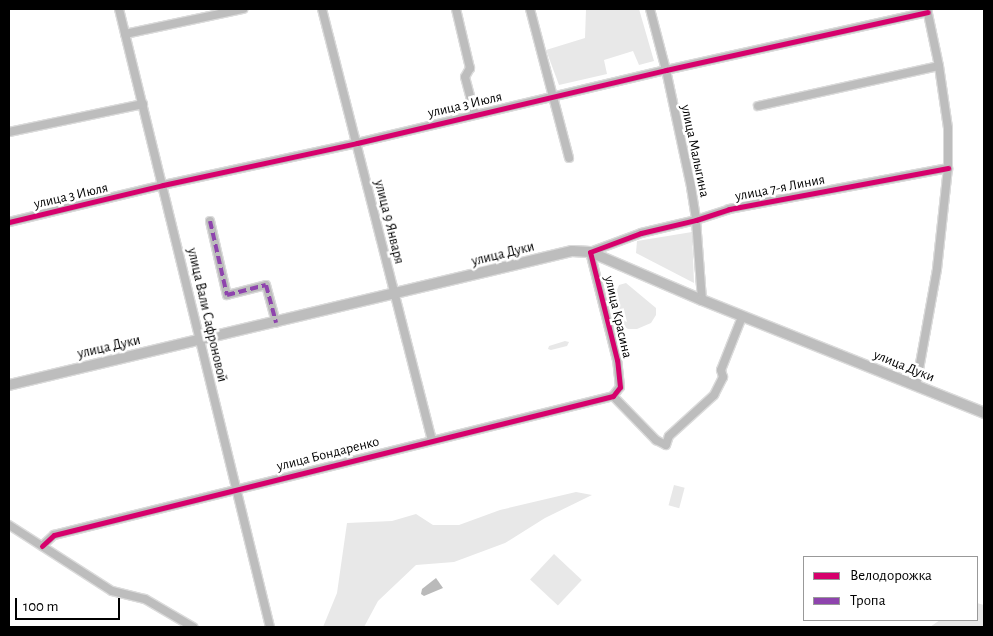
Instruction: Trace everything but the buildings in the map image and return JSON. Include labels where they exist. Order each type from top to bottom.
[{"type":"main road","name":"улица Дуки","points":[[9,385],[276,323],[572,251],[590,252],[742,317],[984,413]]},
{"type":"street","name":"улица Вали Сафроновой","points":[[119,9],[270,627]]},
{"type":"street","points":[[125,34],[243,9]]},
{"type":"street","name":"улица 9 Января","points":[[322,9],[432,440]]},
{"type":"street","points":[[456,9],[470,68],[465,77],[474,114]]},
{"type":"street","points":[[530,9],[569,158]]},
{"type":"street","name":"улица Малыгина","points":[[650,9],[666,70],[696,220],[702,300]]},
{"type":"street","points":[[916,386],[937,269],[948,168],[948,128],[939,66],[927,10]]},
{"type":"street","name":"улица 3 Июля","points":[[9,222],[927,10]]},
{"type":"street","points":[[758,106],[939,66]]},
{"type":"street","points":[[9,132],[143,104]]},
{"type":"street","name":"улица 7-я Линия","points":[[590,252],[641,233],[696,220],[728,209],[948,168]]},
{"type":"street","points":[[210,221],[227,295],[266,285],[276,323]]},
{"type":"street","name":"улица Красина","points":[[590,252],[617,360],[620,387],[614,396]]},
{"type":"street","points":[[614,396],[656,440],[666,445],[669,436],[714,394],[723,377],[721,370],[742,317]]},
{"type":"street","name":"улица Бондаренко","points":[[42,546],[54,535],[614,396]]},
{"type":"street","points":[[9,525],[112,591],[145,599],[193,627]]},
{"type":"shaded area","points":[[586,9],[639,9],[654,61],[639,65],[633,51],[604,60],[607,74],[559,85],[546,50],[585,38]]},
{"type":"shaded area","points":[[692,232],[694,283],[636,253],[637,241]]},
{"type":"shaded area","points":[[626,283],[656,308],[656,315],[651,323],[637,329],[628,329],[622,325],[615,314],[614,298],[619,285]]},
{"type":"shaded area","points":[[565,341],[569,342],[567,346],[548,349],[549,346]]},
{"type":"shaded area","points":[[674,485],[685,488],[679,508],[669,505]]},
{"type":"shaded area","points":[[576,492],[592,495],[545,518],[505,543],[454,562],[416,565],[378,601],[364,627],[323,627],[337,593],[347,523],[392,521],[416,514],[433,525],[459,525],[500,510]]},
{"type":"shaded area","points":[[554,554],[582,580],[558,606],[530,580]]},
{"type":"shaded area","points":[[436,578],[443,588],[424,596],[421,594],[422,589]]},
{"type":"shaded area","points":[[978,603],[984,605],[984,627],[930,627],[939,621],[978,621]]},
{"type":"marked path","points":[[210,221],[227,295],[266,285],[276,323]]},
{"type":"cycle path","points":[[9,222],[666,70],[928,12]]},
{"type":"cycle path","points":[[42,546],[54,535],[613,396],[620,387],[617,360],[590,252],[641,233],[696,220],[729,209],[948,168]]}]
